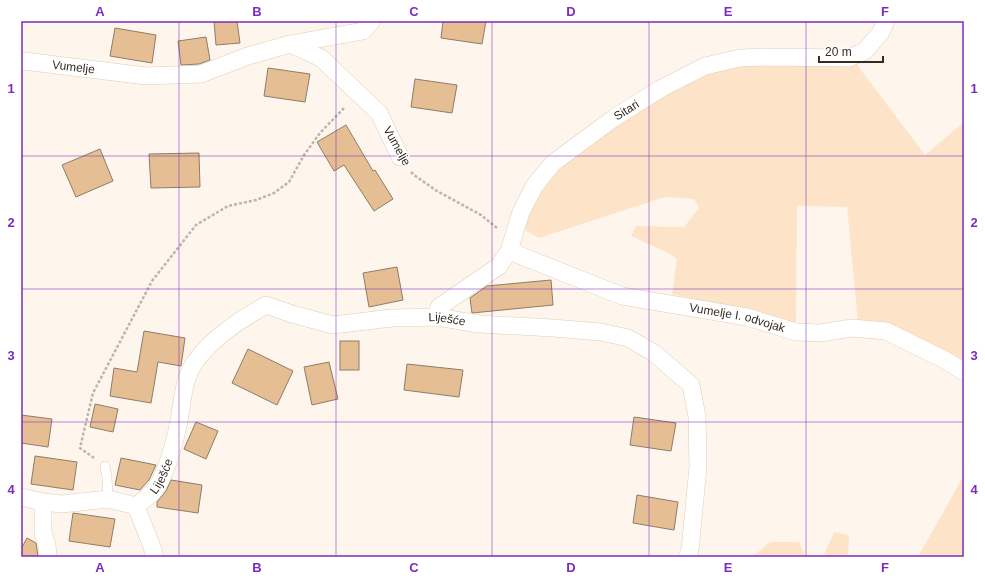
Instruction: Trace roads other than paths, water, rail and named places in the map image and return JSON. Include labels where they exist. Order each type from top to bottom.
[{"type":"street","name":"Vumelje","points":[[21,62],[24,61],[146,76],[201,74],[248,56],[290,44],[362,31],[372,21]]},
{"type":"street","name":"Sitari","points":[[436,317],[439,307],[499,266],[511,246],[521,212],[535,185],[554,163],[614,118],[660,89],[705,66],[740,58],[849,58],[865,51],[881,32],[886,21]]},
{"type":"street","name":"Vumelje","points":[[290,44],[321,58],[379,113],[400,157]]},
{"type":"street","name":"Vumelje I. odvojak","points":[[511,246],[622,296],[748,317],[796,332],[820,333],[852,328],[886,331],[945,360],[964,372]]},
{"type":"street","name":"Liješće","points":[[136,506],[153,491],[165,469],[177,431],[185,384],[195,363],[214,340],[243,319],[266,305],[333,325],[392,318],[436,317],[480,324],[601,332],[628,338],[654,353],[691,385],[697,416],[698,467],[690,550],[687,557]]},
{"type":"street","points":[[21,497],[43,502],[62,504],[108,499],[136,506],[152,547],[154,557]]},
{"type":"street","points":[[43,502],[43,533],[47,545],[48,557]]},
{"type":"lane","points":[[105,466],[108,499]]}]
